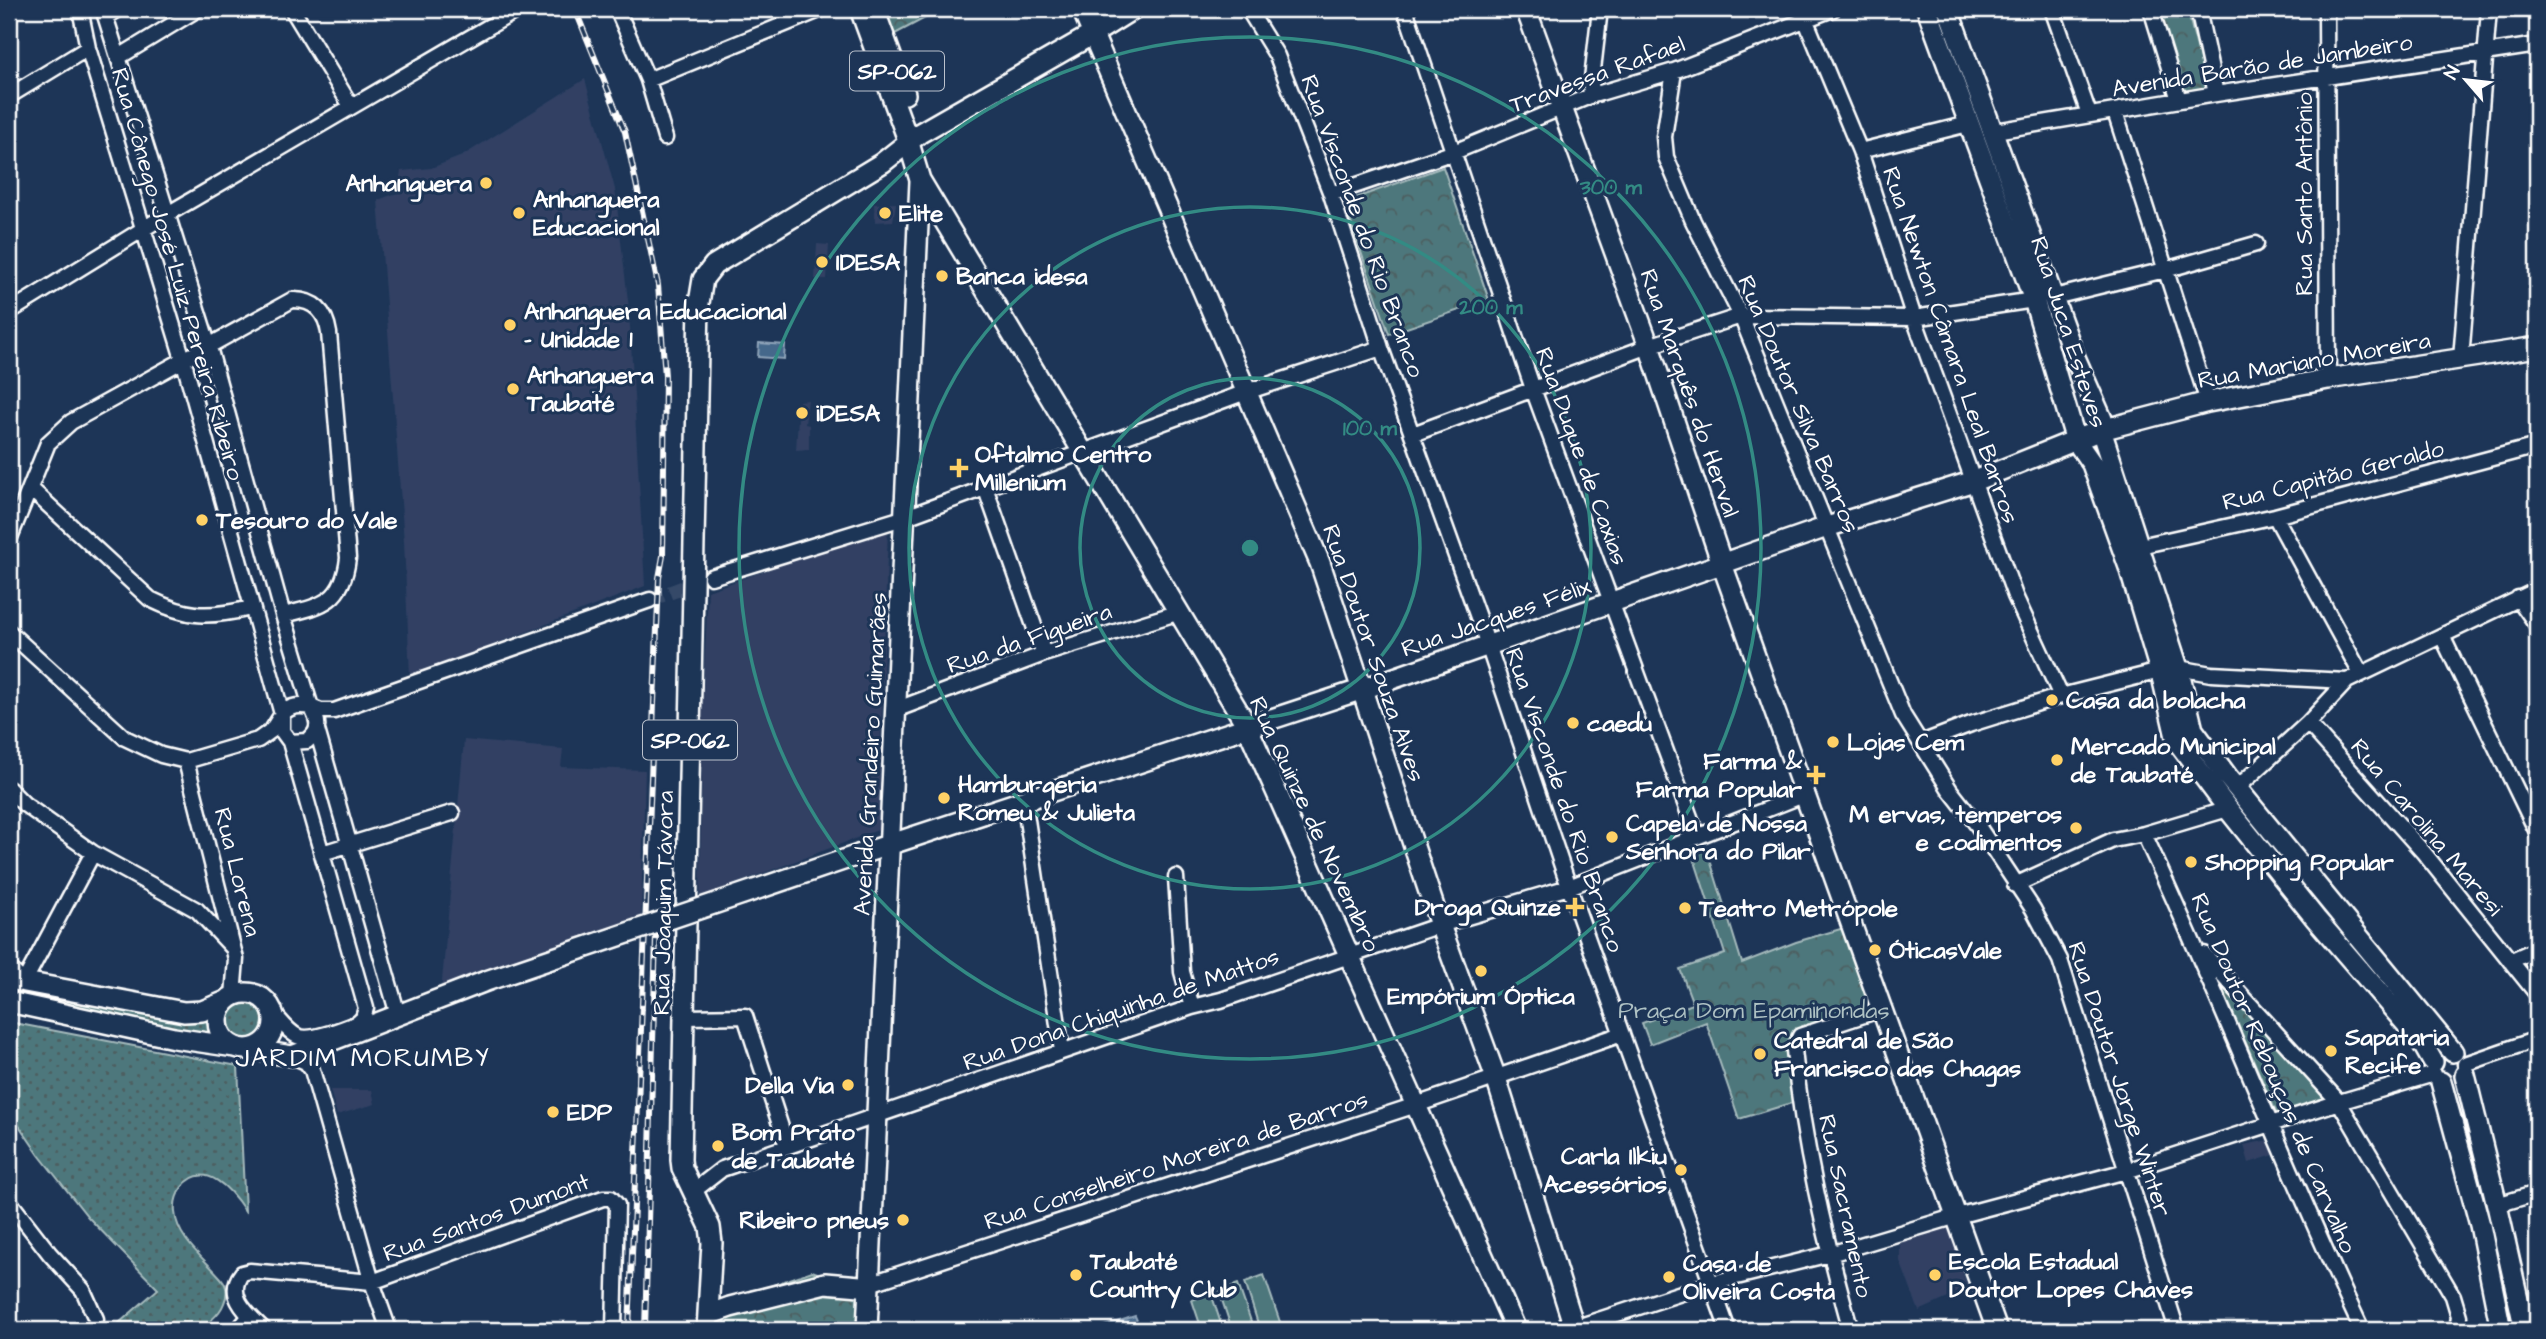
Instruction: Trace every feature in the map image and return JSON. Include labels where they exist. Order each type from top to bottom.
[{"type":"main road","name":"Rua Quinze de Novembro","points":[[860,9],[914,137]]},
{"type":"main road","name":"Rua Quinze de Novembro","points":[[874,9],[914,137],[920,180],[1247,726],[1516,1330]]},
{"type":"main road","name":"Rua Doutor Souza Alves","points":[[1082,9],[1320,563],[1440,925],[1496,1078],[1572,1329]]},
{"type":"main road","points":[[914,137],[1133,9]]},
{"type":"main road","name":"Rua Marquês do Herval","points":[[1526,9],[1649,346],[1722,564],[1997,1330]]},
{"type":"main road","name":"Rua Juca Esteves","points":[[1927,9],[1953,51],[1994,131],[2044,299],[2076,441],[2092,464],[2169,670]]},
{"type":"main road","name":"Rua Juca Esteves","points":[[1948,9],[1953,51],[1968,124],[2002,207],[2102,419],[2101,429],[2140,547],[2169,670]]},
{"type":"main road","name":"Rua Joaquim Távora","points":[[707,1322],[710,1227],[695,1190],[682,1168],[681,1160],[699,303],[703,279],[714,265],[882,163],[914,137]]},
{"type":"main road","name":"Avenida Grandeiro Guimarães","points":[[867,1330],[920,180]]},
{"type":"main road","name":"Rua Mariano Moreira","points":[[2076,441],[2101,429],[2208,402],[2328,379],[2537,347]]},
{"type":"main road","points":[[1827,527],[1974,481],[2076,441]]},
{"type":"main road","name":"Rua Jacques Félix","points":[[292,1056],[486,981],[1363,689],[1827,527]]},
{"type":"main road","points":[[2169,670],[2193,730],[2461,1064],[2525,1330]]},
{"type":"main road","points":[[2169,670],[2177,741],[2277,871],[2421,1041],[2436,1073],[2482,1234],[2501,1330]]},
{"type":"main road","points":[[2277,871],[2294,858]]},
{"type":"main road","points":[[16,981],[184,1012],[202,1011],[229,998],[249,993],[257,995],[264,999],[273,1013],[272,1030],[262,1043],[241,1048],[222,1035],[218,1027],[218,1017],[229,998]]},
{"type":"main road","points":[[9,1002],[173,1038],[292,1056]]},
{"type":"main road","points":[[2436,1073],[2441,1053],[2461,1064]]},
{"type":"main road","points":[[2436,1073],[2453,1084],[2461,1064]]},
{"type":"main road","points":[[2482,1234],[2499,1213]]},
{"type":"main road","points":[[2482,1234],[2505,1240]]},
{"type":"main road","points":[[707,1322],[730,1307],[825,1283],[860,1286],[869,1284]]},
{"type":"street","name":"Rua Cônego José Luiz Pereira Ribeiro","points":[[80,9],[88,48],[183,359],[282,714],[282,731],[289,742],[366,1008],[358,1023],[309,1039],[299,1037],[288,1030],[273,1013]]},
{"type":"street","points":[[119,57],[198,9]]},
{"type":"street","points":[[292,9],[351,106]]},
{"type":"street","points":[[9,312],[166,215],[519,9]]},
{"type":"street","points":[[617,9],[648,80],[665,138]]},
{"type":"street","points":[[648,80],[822,9]]},
{"type":"street","name":"Rua Duque de Caxias","points":[[1405,9],[1533,389],[1697,836]]},
{"type":"street","points":[[1590,96],[1600,9]]},
{"type":"street","name":"Travessa Rafael","points":[[1331,194],[1454,152],[1590,96],[1674,71],[1803,15],[1833,9]]},
{"type":"street","points":[[2052,9],[2088,114]]},
{"type":"street","points":[[2151,9],[2179,100]]},
{"type":"street","points":[[2198,9],[2216,94]]},
{"type":"street","name":"Rua Santo Antônio","points":[[2326,9],[2328,379]]},
{"type":"street","points":[[2461,359],[2489,9]]},
{"type":"street","name":"Rua Visconde do Rio Branco","points":[[1247,10],[1277,56],[1331,194],[1381,348],[1488,645],[1569,887],[1728,1330]]},
{"type":"street","name":"Rua Cônego José Luiz Pereira Ribeiro","points":[[109,11],[119,57],[209,347],[283,615],[318,722],[317,730],[398,1015]]},
{"type":"street","name":"Rua Newton Câmara Leal Barros","points":[[1803,15],[1860,151],[1914,318],[2015,596],[2061,696]]},
{"type":"street","name":"Avenida Barão de Jambeiro","points":[[1994,131],[2537,45]]},
{"type":"street","points":[[9,96],[88,48]]},
{"type":"street","name":"Rua Doutor Silva Barros","points":[[1674,71],[1664,137],[1666,157],[1693,221],[1741,316],[1903,715],[1923,746]]},
{"type":"street","points":[[2115,111],[2208,402]]},
{"type":"street","points":[[1860,151],[1968,124]]},
{"type":"street","points":[[1413,434],[1649,346],[1741,316],[1914,318],[2044,299],[2165,270],[2256,244]]},
{"type":"street","points":[[9,540],[48,443],[58,431],[292,300],[301,300],[316,306],[328,325],[348,558],[346,574],[331,598],[320,606],[283,615]]},
{"type":"street","points":[[711,577],[906,517],[1246,392],[1381,348]]},
{"type":"street","name":"Rua Capitão Geraldo","points":[[2140,547],[2275,516],[2537,446]]},
{"type":"street","points":[[985,487],[1045,654]]},
{"type":"street","points":[[31,489],[150,599],[195,616],[219,615],[251,608]]},
{"type":"street","points":[[2275,516],[2361,674]]},
{"type":"street","points":[[2237,788],[2308,723],[2347,681],[2537,590]]},
{"type":"street","points":[[2518,598],[2537,625]]},
{"type":"street","points":[[9,632],[125,738],[141,748],[186,761],[258,740],[272,730],[282,714],[293,706],[334,711],[650,600]]},
{"type":"street","name":"Rua da Figueira","points":[[895,710],[1045,654],[1180,612]]},
{"type":"street","points":[[2442,636],[2537,832]]},
{"type":"street","points":[[1923,746],[1971,724],[2061,696],[2169,670],[2347,681]]},
{"type":"street","name":"Rua Carolina Maresi","points":[[2308,723],[2424,853],[2537,994]]},
{"type":"street","points":[[289,742],[307,741],[317,730]]},
{"type":"street","name":"Rua Doutor Jorge Winter","points":[[1923,746],[2032,909],[2060,960],[2177,1330]]},
{"type":"street","name":"Rua Lorena","points":[[186,761],[222,897],[237,968],[229,998]]},
{"type":"street","points":[[9,789],[24,804],[93,853],[197,910],[233,948]]},
{"type":"street","name":"Rua Dona Chiquinha de Mattos","points":[[695,1190],[722,1169],[1192,1007],[1221,1000],[1440,925],[1569,887],[1806,794]]},
{"type":"street","points":[[1024,800],[1062,1051]]},
{"type":"street","points":[[2015,885],[2113,840],[2144,834],[2228,809]]},
{"type":"street","points":[[322,853],[452,814]]},
{"type":"street","name":"Rua Doutor Rebouças de Carvalho","points":[[2144,834],[2196,945],[2362,1330]]},
{"type":"street","points":[[16,981],[93,853]]},
{"type":"street","points":[[1176,877],[1182,972],[1192,1007]]},
{"type":"street","points":[[197,910],[222,897]]},
{"type":"street","points":[[2196,945],[2339,1102],[2453,1296],[2459,1316],[2458,1330]]},
{"type":"street","points":[[2510,961],[2537,949]]},
{"type":"street","points":[[9,968],[16,981]]},
{"type":"street","name":"Rua Sacramento","points":[[1851,1330],[1830,1255],[1805,1136],[1794,1050],[1800,1036],[1882,1009]]},
{"type":"street","points":[[685,1017],[744,1016],[787,1146]]},
{"type":"street","name":"Rua Conselheiro Moreira de Barros","points":[[869,1284],[1416,1105],[1622,1034]]},
{"type":"street","points":[[2461,1064],[2537,1039]]},
{"type":"street","points":[[312,1070],[321,1043]]},
{"type":"street","points":[[292,1056],[306,1062],[312,1070],[372,1282],[389,1330]]},
{"type":"street","points":[[1572,1329],[1712,1283],[1830,1255],[1957,1216],[2126,1171],[2436,1073]]},
{"type":"street","points":[[2499,1213],[2537,1193]]},
{"type":"street","name":"Rua Santos Dumont","points":[[250,1316],[238,1303],[236,1294],[236,1284],[242,1273],[250,1271],[372,1282],[603,1198],[611,1198],[617,1205],[614,1330]]},
{"type":"street","points":[[9,1201],[82,1290],[96,1319]]},
{"type":"street","points":[[238,1330],[250,1316],[264,1330]]},
{"type":"shaded area","name":"Anhanguera Taubaté","points":[[585,79],[615,189],[629,309],[645,586],[410,677],[404,542],[378,200],[397,193],[401,171],[431,168],[462,156]]},
{"type":"shaded area","name":"Elite","points":[[896,203],[893,221],[875,222],[874,204]]},
{"type":"shaded area","name":"IDESA","points":[[817,244],[829,245],[827,279],[815,279]]},
{"type":"shaded area","points":[[759,343],[785,345],[784,359],[758,357]]},
{"type":"shaded area","name":"iDESA","points":[[808,400],[805,424],[809,425],[809,449],[796,450],[799,401]]},
{"type":"shaded area","points":[[888,527],[878,830],[700,897],[702,710],[708,591]]},
{"type":"shaded area","points":[[464,740],[563,749],[561,767],[645,770],[641,921],[441,992]]},
{"type":"shaded area","points":[[330,1090],[372,1090],[375,1104],[337,1115]]},
{"type":"shaded area","points":[[2269,1140],[2274,1155],[2249,1163],[2244,1145]]},
{"type":"shaded area","name":"Escola Estadual Doutor Lopes Chaves","points":[[1948,1224],[1968,1289],[1919,1311],[1900,1261],[1900,1237]]},
{"type":"shaded area","points":[[1135,1316],[1141,1330],[1095,1329]]},
{"type":"green space","points":[[884,9],[942,9],[893,35]]},
{"type":"green space","points":[[2156,9],[2187,9],[2208,89],[2181,95]]},
{"type":"green space","points":[[1443,167],[1489,300],[1389,334],[1344,202]]},
{"type":"green space","name":"Praça Dom Epaminondas","points":[[1706,847],[1742,963],[1796,942],[1844,928],[1873,1008],[1835,1021],[1788,1045],[1795,1102],[1739,1119],[1706,1022],[1650,1044],[1642,1023],[1693,1004],[1680,969],[1725,954],[1692,852]]},
{"type":"green space","points":[[2217,976],[2326,1099],[2278,1117]]},
{"type":"green space","points":[[9,988],[188,1023],[208,1021],[212,1038],[9,995]]},
{"type":"green space","points":[[246,996],[263,1003],[270,1020],[263,1037],[246,1044],[229,1037],[222,1020],[229,1003]]},
{"type":"green space","points":[[9,1022],[238,1066],[245,1211],[225,1187],[209,1177],[191,1179],[182,1187],[175,1202],[177,1222],[186,1240],[226,1287],[226,1296],[216,1316],[198,1329],[111,1330],[158,1289],[88,1217],[39,1155],[9,1111]]},
{"type":"green space","points":[[812,1271],[862,1291],[866,1330],[726,1330],[724,1312],[751,1290],[762,1289]]},
{"type":"green space","points":[[1264,1275],[1281,1325],[1260,1330],[1245,1282]]},
{"type":"green space","points":[[1238,1284],[1254,1330],[1232,1330],[1219,1291]]},
{"type":"green space","points":[[1211,1293],[1223,1330],[1202,1330],[1192,1300]]},
{"type":"tunnel","points":[[650,600],[711,577]]},
{"type":"railway","points":[[575,9],[625,132],[658,285],[665,376],[663,556],[659,578],[629,1330]]},
{"type":"railway","points":[[645,1330],[656,935]]},
{"type":"place","name":"Anhanguera","points":[[486,183]]},
{"type":"place","name":"Anhanguera Educacional","points":[[519,213]]},
{"type":"place","name":"Elite","points":[[885,213]]},
{"type":"place","name":"IDESA","points":[[822,262]]},
{"type":"place","name":"Banca idesa","points":[[942,276]]},
{"type":"place","name":"Anhanguera Educacional - Unidade 1","points":[[510,325]]},
{"type":"place","name":"Anhanguera Taubaté","points":[[513,389]]},
{"type":"place","name":"iDESA","points":[[802,413]]},
{"type":"place","name":"Oftalmo Centro Millenium","points":[[959,468]]},
{"type":"place","name":"Tesouro do Vale","points":[[202,520]]},
{"type":"place","name":"Casa da bolacha","points":[[2052,700]]},
{"type":"place","name":"caedu","points":[[1573,723]]},
{"type":"place","name":"Lojas Cem","points":[[1833,742]]},
{"type":"place","name":"Mercado Municipal de Taubaté","points":[[2057,760]]},
{"type":"place","name":"Farma & Farma Popular","points":[[1816,775]]},
{"type":"place","name":"Hamburgeria Romeu & Julieta","points":[[944,798]]},
{"type":"place","name":"M ervas, temperos e codimentos","points":[[2076,828]]},
{"type":"place","name":"Capela de Nossa Senhora do Pilar","points":[[1612,837]]},
{"type":"place","name":"Shopping Popular","points":[[2191,862]]},
{"type":"place","name":"Droga Quinze","points":[[1575,907]]},
{"type":"place","name":"Teatro Metrópole","points":[[1685,908]]},
{"type":"place","name":"ÓticasVale","points":[[1875,950]]},
{"type":"place","name":"Empórium Óptica","points":[[1481,971]]},
{"type":"place","name":"Sapataria Recife","points":[[2331,1051]]},
{"type":"place","name":"Catedral de São Francisco das Chagas","points":[[1760,1054]]},
{"type":"place","name":"Della Via","points":[[848,1085]]},
{"type":"place","name":"EDP","points":[[553,1112]]},
{"type":"place","name":"Bom Prato de Taubaté","points":[[718,1146]]},
{"type":"place","name":"Carla Ilkiu Acessórios","points":[[1681,1170]]},
{"type":"place","name":"Ribeiro pneus","points":[[903,1220]]},
{"type":"place","name":"Taubaté Country Club","points":[[1076,1275]]},
{"type":"place","name":"Escola Estadual Doutor Lopes Chaves","points":[[1935,1275]]},
{"type":"place","name":"Casa de Oliveira Costa","points":[[1669,1277]]},
{"type":"district","name":"JARDIM MORUMBY","points":[[363,1057]]}]
